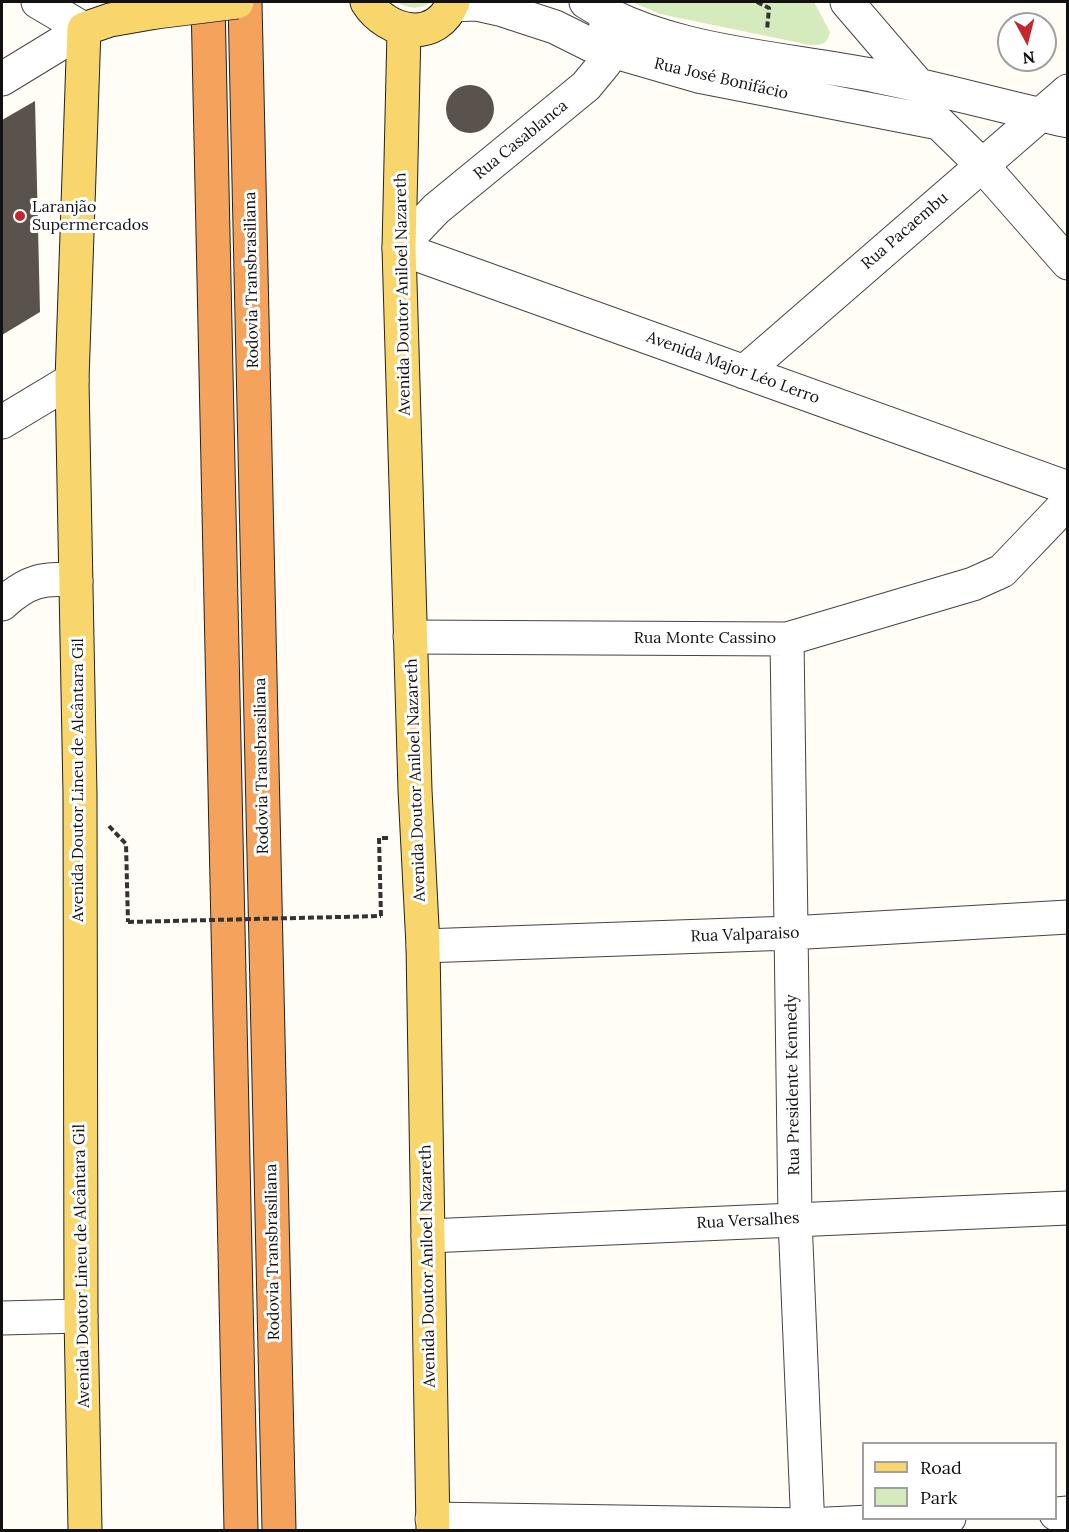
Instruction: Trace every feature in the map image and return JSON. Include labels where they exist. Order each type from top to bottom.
[{"type":"highway","points":[[208,2],[241,1530]]},
{"type":"highway","name":"Rodovia Transbrasiliana","points":[[245,2],[279,1530]]},
{"type":"main road","points":[[98,17],[237,2]]},
{"type":"main road","points":[[367,2],[383,22],[404,30],[430,26],[443,17],[453,3]]},
{"type":"main road","name":"Avenida Doutor Lineu de Alcântara Gil","points":[[85,1530],[81,1316],[80,794],[72,380],[98,17]]},
{"type":"main road","name":"Avenida Doutor Aniloel Nazareth","points":[[404,30],[399,248],[410,637],[423,946],[433,1525]]},
{"type":"street","points":[[38,2],[98,17]]},
{"type":"street","name":"Rua José Bonifácio","points":[[453,3],[476,4],[503,10],[555,27],[607,51],[698,76],[939,123],[981,164],[1068,263]]},
{"type":"street","name":"Rua José Bonifácio","points":[[596,8],[690,44],[920,87],[1053,118]]},
{"type":"street","name":"Rua Casablanca","points":[[399,248],[436,209],[586,86],[605,63],[607,51],[596,8]]},
{"type":"street","points":[[806,64],[841,52],[851,44],[857,33],[852,8]]},
{"type":"street","points":[[852,8],[920,87]]},
{"type":"street","points":[[2,79],[98,17]]},
{"type":"street","name":"Rua Pacaembu","points":[[744,372],[981,164],[1053,118],[1068,91]]},
{"type":"street","name":"Avenida Major Léo Lerro","points":[[399,248],[1068,488]]},
{"type":"street","points":[[2,422],[72,380]]},
{"type":"street","name":"Rua Monte Cassino","points":[[410,637],[787,639],[973,584],[1002,571],[1068,502]]},
{"type":"street","points":[[2,604],[30,584],[53,578],[76,581]]},
{"type":"street","name":"Rua Presidente Kennedy","points":[[787,639],[795,1219],[808,1528]]},
{"type":"street","name":"Rua Valparaiso","points":[[423,946],[790,933],[1060,912]]},
{"type":"street","name":"Rua Versalhes","points":[[428,1236],[1068,1208]]},
{"type":"street","points":[[2,1318],[81,1316]]},
{"type":"street","points":[[433,1525],[808,1528],[921,1520]]},
{"type":"path","points":[[757,2],[769,8],[765,40]]},
{"type":"path","points":[[126,844],[128,922],[381,916],[379,838]]},
{"type":"green space","points":[[397,2],[431,2],[414,8]]},
{"type":"green space","points":[[632,2],[814,2],[830,32],[824,43],[810,45],[660,14]]},
{"type":"building","points":[[470,85],[487,92],[494,109],[487,126],[470,133],[453,126],[446,109],[453,92]]},
{"type":"building","name":"Laranjão Supermercados","points":[[35,101],[40,312],[2,335],[2,120]]},
{"type":"place","name":"Laranjão Supermercados","points":[[20,216]]}]
